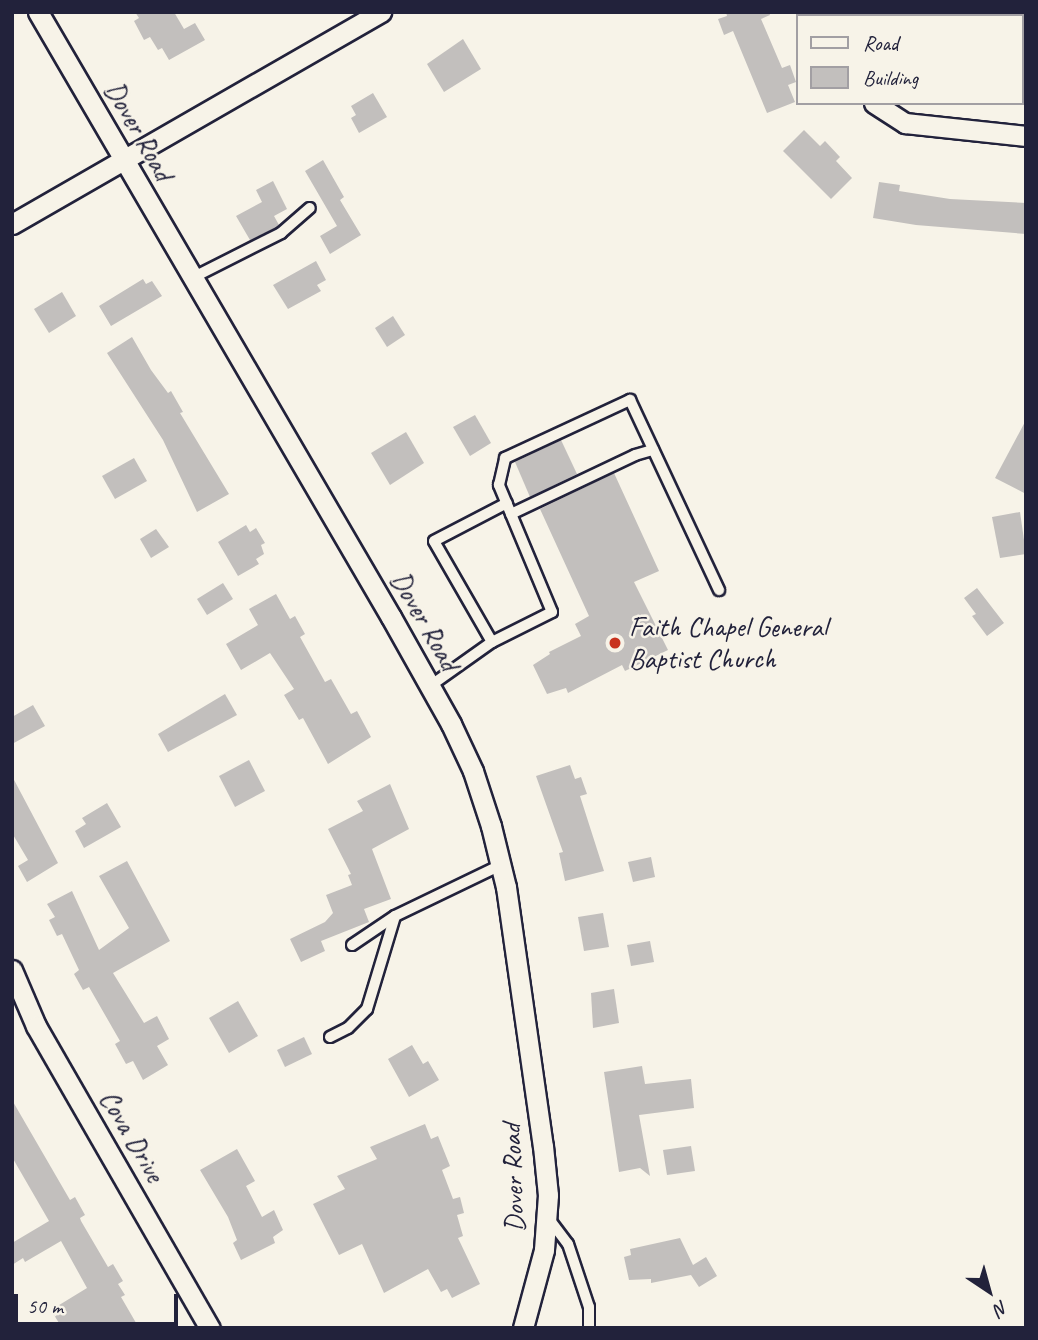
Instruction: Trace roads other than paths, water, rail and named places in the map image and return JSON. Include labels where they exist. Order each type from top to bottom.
[{"type":"street","name":"Dover Road","points":[[37,12],[430,686],[473,771],[502,865],[540,1120],[548,1195],[544,1250],[523,1328]]},
{"type":"street","points":[[12,224],[381,12]]},
{"type":"street","points":[[877,105],[905,123],[1026,136]]},
{"type":"street","name":"Cova Drive","points":[[12,970],[36,1027],[210,1328]]},
{"type":"lane","points":[[192,278],[281,233],[310,208]]},
{"type":"lane","points":[[430,686],[492,642],[552,612],[499,485],[505,458],[630,400],[719,590]]},
{"type":"lane","points":[[492,642],[434,541],[635,454],[653,450]]},
{"type":"lane","points":[[352,945],[395,916],[502,865]]},
{"type":"lane","points":[[330,1037],[348,1028],[367,1009],[395,916]]},
{"type":"lane","points":[[546,1216],[568,1244],[589,1307],[589,1328]]},
{"type":"place","name":"Faith Chapel General Baptist Church","points":[[615,643]]}]
